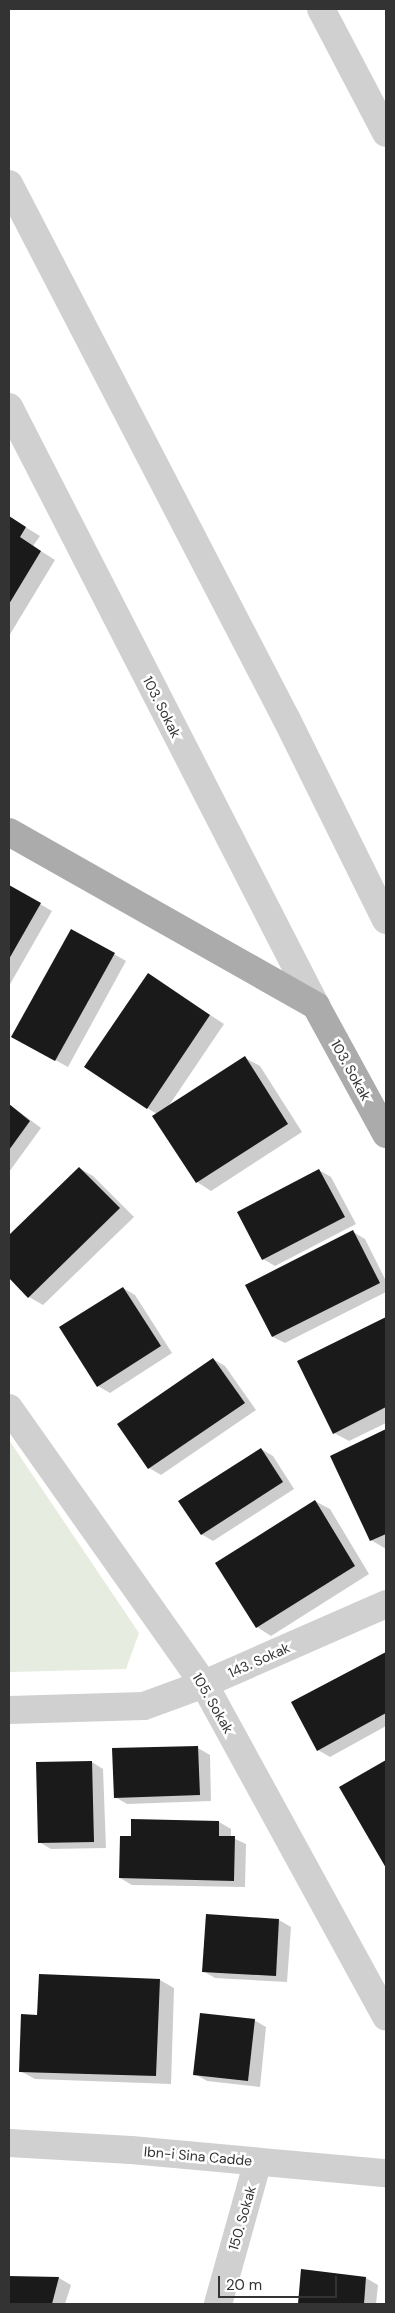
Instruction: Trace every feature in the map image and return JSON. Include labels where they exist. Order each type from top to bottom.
[{"type":"main road","points":[[9,832],[316,1006]]},
{"type":"main road","name":"103. Sokak","points":[[316,1006],[386,1134]]},
{"type":"street","points":[[321,9],[386,133]]},
{"type":"street","points":[[9,184],[287,720],[386,920]]},
{"type":"street","name":"103. Sokak","points":[[9,407],[316,1006]]},
{"type":"street","name":"105. Sokak","points":[[9,1408],[204,1684],[386,2017]]},
{"type":"street","name":"143. Sokak","points":[[9,1710],[144,1706],[204,1684],[386,1604]]},
{"type":"street","name":"Ibn-i Sina Cadde","points":[[9,2143],[258,2161],[386,2173]]},
{"type":"street","name":"150. Sokak","points":[[218,2304],[258,2161]]},
{"type":"shaded area","points":[[9,1440],[139,1633],[126,1669],[9,1672]]},
{"type":"building","points":[[9,516],[26,527],[20,537],[41,551],[9,604]]},
{"type":"building","points":[[9,885],[41,903],[9,959]]},
{"type":"building","points":[[71,929],[115,953],[55,1061],[11,1037]]},
{"type":"building","points":[[148,973],[210,1015],[147,1109],[84,1067]]},
{"type":"building","points":[[245,1056],[288,1124],[196,1183],[152,1116]]},
{"type":"building","points":[[9,1104],[30,1121],[9,1150]]},
{"type":"building","points":[[79,1167],[120,1208],[28,1298],[9,1278],[9,1235]]},
{"type":"building","points":[[319,1169],[345,1217],[262,1260],[237,1212]]},
{"type":"building","points":[[353,1230],[380,1283],[272,1337],[245,1285]]},
{"type":"building","points":[[123,1287],[161,1346],[97,1387],[59,1327]]},
{"type":"building","points":[[386,1317],[386,1407],[333,1434],[297,1361]]},
{"type":"building","points":[[213,1358],[245,1403],[148,1469],[117,1424]]},
{"type":"building","points":[[386,1429],[386,1534],[370,1541],[330,1456]]},
{"type":"building","points":[[261,1448],[283,1482],[201,1535],[178,1501]]},
{"type":"building","points":[[315,1500],[355,1566],[256,1628],[215,1563]]},
{"type":"building","points":[[386,1652],[386,1713],[317,1751],[291,1702]]},
{"type":"building","points":[[198,1746],[200,1795],[114,1798],[112,1748]]},
{"type":"building","points":[[386,1760],[386,1868],[339,1787]]},
{"type":"building","points":[[92,1761],[94,1842],[38,1843],[36,1762]]},
{"type":"building","points":[[131,1819],[219,1821],[219,1836],[235,1836],[234,1881],[119,1878],[120,1836],[131,1836]]},
{"type":"building","points":[[206,1914],[279,1919],[276,1976],[202,1972]]},
{"type":"building","points":[[39,1974],[160,1979],[156,2076],[19,2072],[21,2014],[37,2015]]},
{"type":"building","points":[[200,2013],[255,2019],[248,2081],[193,2075]]},
{"type":"building","points":[[301,2269],[366,2277],[364,2304],[298,2304]]},
{"type":"building","points":[[9,2276],[59,2277],[52,2304],[9,2304]]}]
